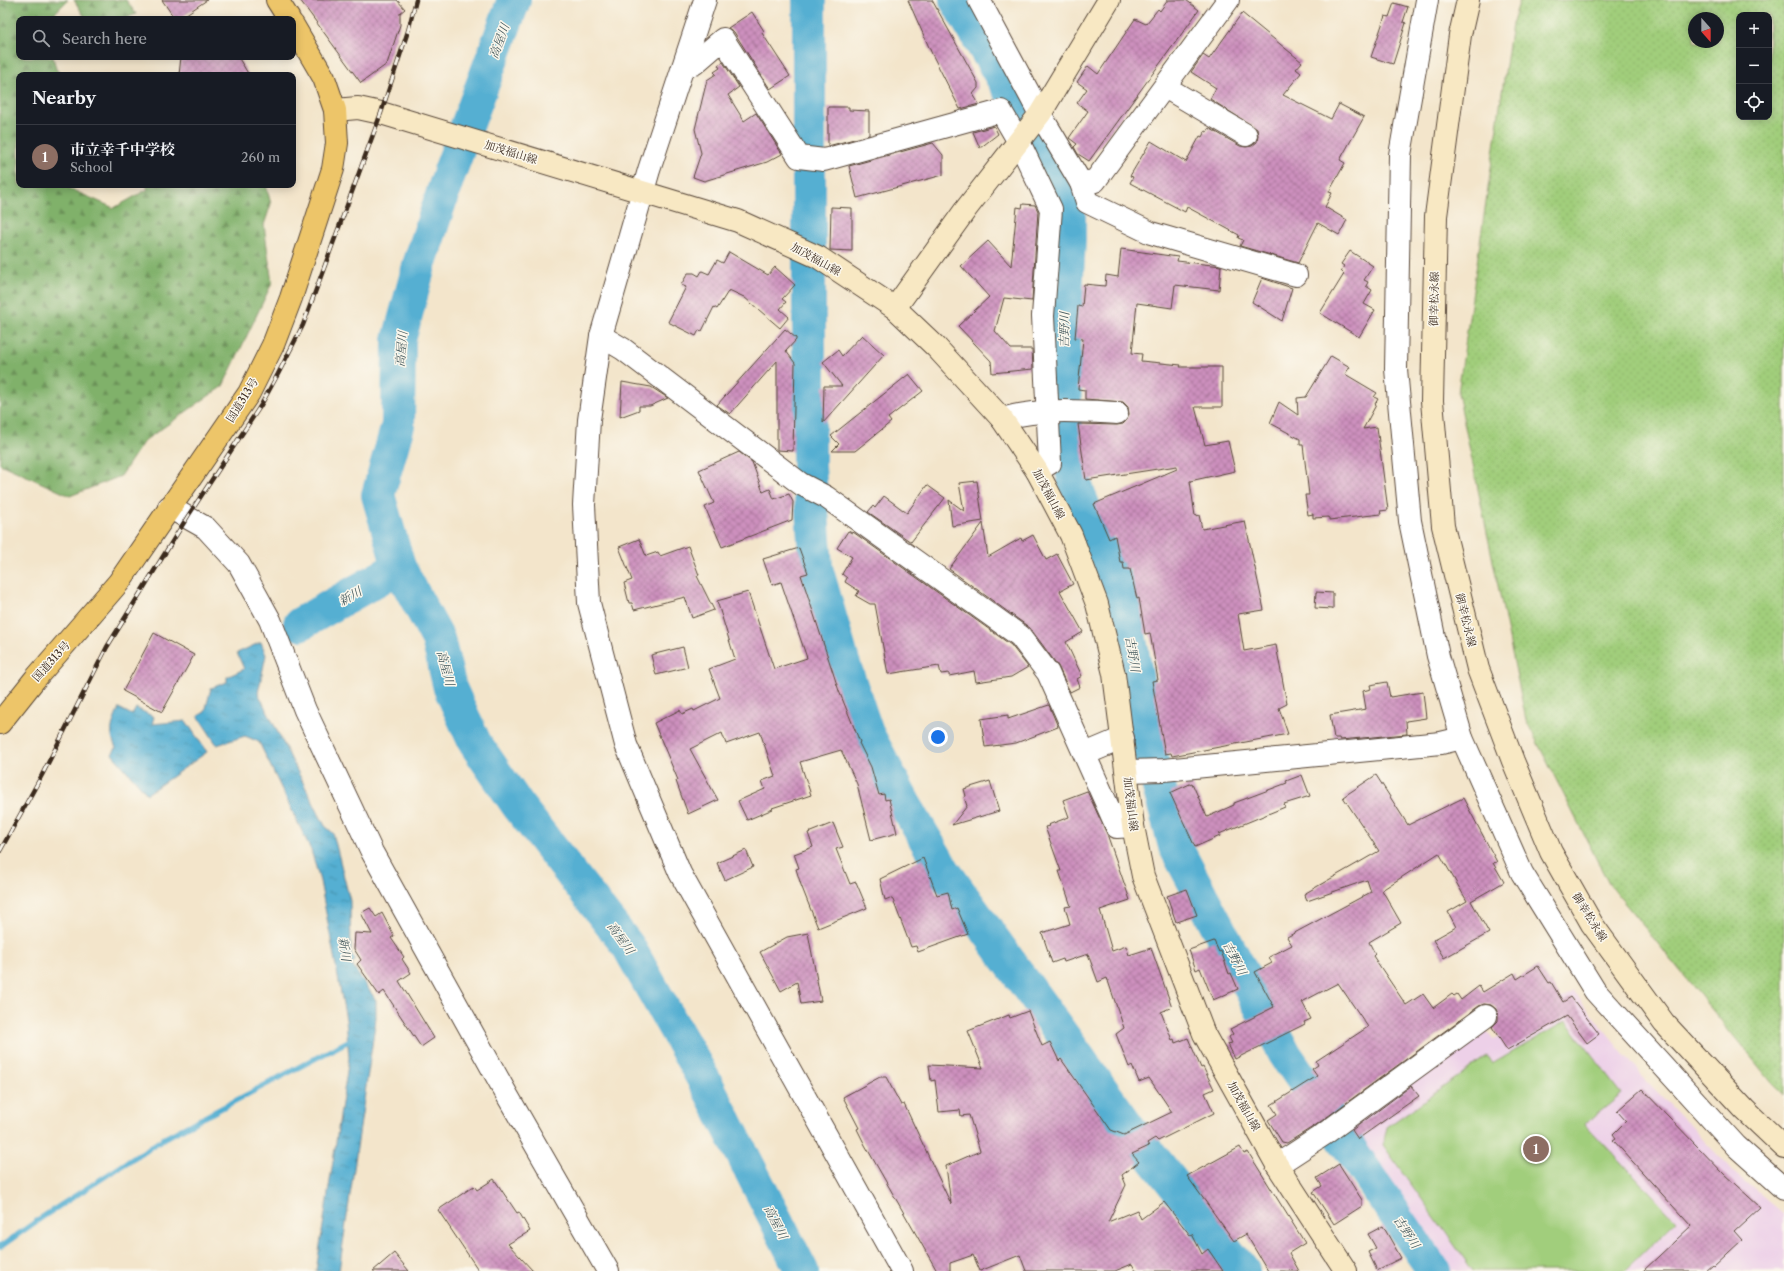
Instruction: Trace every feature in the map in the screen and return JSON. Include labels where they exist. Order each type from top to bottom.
[{"type":"highway","points":[[277,0],[287,16]]},
{"type":"highway","name":"国道313号","points":[[0,723],[35,679],[119,582],[249,393],[273,345],[292,298],[333,168],[337,142],[335,110],[324,78],[296,30]]},
{"type":"main road","points":[[895,308],[966,209],[1040,114],[1109,0]]},
{"type":"main road","name":"御幸松永線","points":[[1468,0],[1460,35],[1436,216],[1432,401],[1443,526],[1478,669],[1513,762],[1551,852],[1592,924],[1664,1023],[1745,1110],[1784,1147]]},
{"type":"main road","name":"加茂福山線","points":[[335,110],[358,108],[390,116],[643,192],[738,221],[818,257],[895,308],[936,347],[1002,419],[1037,471],[1071,536],[1097,604],[1114,674],[1123,738],[1134,771],[1133,826],[1143,876],[1204,1034],[1277,1165],[1346,1271]]},
{"type":"street","points":[[705,0],[649,170],[601,336],[589,420],[584,505],[589,603],[626,745],[680,873],[902,1271]]},
{"type":"street","points":[[979,0],[1040,114],[1081,184],[1087,202],[1151,233],[1296,275]]},
{"type":"street","points":[[1081,184],[1094,181],[1228,0]]},
{"type":"street","points":[[1426,0],[1400,155],[1396,369],[1410,521],[1438,656],[1462,738],[1522,873],[1595,991],[1736,1146],[1784,1189]]},
{"type":"street","points":[[686,60],[694,64],[723,39],[799,157],[824,160],[1001,112],[1019,142],[1051,210],[1044,316],[1060,411],[1050,463],[1037,471]]},
{"type":"street","points":[[1165,87],[1246,135]]},
{"type":"street","points":[[601,336],[623,349],[802,484],[826,497],[1020,636],[1048,673],[1117,827],[1133,826]]},
{"type":"street","points":[[1002,419],[1019,414],[1060,411],[1117,413]]},
{"type":"street","points":[[170,507],[206,528],[239,564],[270,620],[305,710],[372,852],[507,1095],[608,1271]]},
{"type":"street","points":[[1085,754],[1123,738]]},
{"type":"street","points":[[1134,771],[1164,770],[1441,743],[1462,738]]},
{"type":"street","points":[[1277,1165],[1323,1136],[1486,1016]]},
{"type":"shaded area","points":[[1573,991],[1642,1076],[1732,1170],[1784,1214],[1784,1271],[1446,1271],[1345,1127],[1484,1027],[1494,1040]]},
{"type":"green space","points":[[0,0],[68,0],[52,16],[16,16],[16,60],[54,60],[56,69],[59,72],[16,72],[16,188],[68,188],[114,208],[148,188],[267,188],[271,204],[264,225],[272,283],[223,386],[144,441],[121,476],[70,496],[0,464]]},
{"type":"green space","points":[[74,0],[126,0],[136,14],[132,16],[84,16]]},
{"type":"green space","points":[[1520,0],[1784,0],[1784,1094],[1773,1084],[1609,884],[1526,720],[1458,393],[1512,24]]},
{"type":"green space","points":[[1566,1021],[1622,1094],[1585,1124],[1676,1221],[1625,1271],[1473,1271],[1383,1145],[1387,1127],[1487,1056],[1492,1064]]},
{"type":"water","points":[[261,642],[266,655],[258,693],[325,826],[333,833],[350,901],[351,954],[356,960],[351,964],[376,1000],[376,1018],[339,1271],[316,1271],[349,1058],[346,1020],[320,881],[311,850],[259,742],[245,736],[217,745],[198,716],[205,712],[211,688],[227,682],[227,677],[244,669],[237,653]]},
{"type":"water","points":[[119,708],[132,715],[136,708],[154,717],[152,724],[186,721],[207,752],[147,794],[112,754],[116,748],[112,737],[112,728]]},
{"type":"building","points":[[162,0],[207,0],[183,16],[173,16]]},
{"type":"building","points":[[300,0],[397,0],[405,9],[400,13],[400,25],[387,64],[361,83]]},
{"type":"building","points":[[908,0],[932,0],[978,83],[978,88],[973,94],[979,104],[960,109],[932,54]]},
{"type":"building","points":[[1168,0],[1186,0],[1199,10],[1089,161],[1078,154],[1074,147],[1077,144],[1069,138],[1088,111],[1077,103],[1087,89],[1077,82],[1088,66],[1098,74],[1135,19],[1146,24],[1158,9],[1160,11]]},
{"type":"building","points":[[1394,3],[1408,7],[1403,22],[1406,23],[1393,64],[1371,57],[1385,16],[1389,17]]},
{"type":"building","points":[[752,12],[764,31],[762,33],[790,76],[770,89],[734,32],[728,28]]},
{"type":"building","points":[[1242,13],[1302,62],[1296,69],[1301,73],[1283,95],[1331,119],[1339,104],[1364,117],[1340,160],[1345,163],[1329,192],[1332,193],[1325,207],[1347,220],[1339,235],[1318,223],[1298,263],[1240,246],[1243,240],[1238,238],[1239,235],[1187,207],[1185,212],[1130,183],[1133,177],[1130,176],[1151,141],[1186,162],[1200,136],[1202,137],[1205,131],[1207,132],[1209,128],[1240,146],[1252,146],[1257,142],[1257,129],[1210,99],[1216,88],[1191,72],[1203,55],[1209,59]]},
{"type":"building","points":[[181,60],[240,60],[247,72],[179,72]]},
{"type":"building","points":[[723,62],[739,87],[728,95],[744,121],[756,113],[782,154],[767,162],[704,181],[693,177],[701,153],[695,129],[707,80],[716,74],[714,72],[720,68],[718,65]]},
{"type":"building","points":[[828,107],[849,107],[849,110],[869,111],[869,135],[828,146]]},
{"type":"building","points":[[994,126],[998,134],[980,148],[973,132]]},
{"type":"building","points":[[933,143],[943,155],[943,175],[857,198],[849,166]]},
{"type":"building","points":[[1023,204],[1035,205],[1038,211],[1032,301],[1004,298],[995,331],[1011,349],[1032,349],[1033,369],[992,373],[991,361],[958,326],[989,297],[961,266],[988,241],[1011,266],[1017,207],[1022,208]]},
{"type":"building","points":[[831,207],[852,208],[852,251],[830,250]]},
{"type":"building","points":[[1121,249],[1178,257],[1177,261],[1221,266],[1219,290],[1175,285],[1172,308],[1137,303],[1132,353],[1142,354],[1141,361],[1181,365],[1180,367],[1222,367],[1222,407],[1195,407],[1205,445],[1228,441],[1235,471],[1190,481],[1195,516],[1199,515],[1202,529],[1245,521],[1264,610],[1238,614],[1244,651],[1276,645],[1287,704],[1279,708],[1288,734],[1172,756],[1171,753],[1165,754],[1152,681],[1158,680],[1150,633],[1145,634],[1139,598],[1137,599],[1130,569],[1124,569],[1123,562],[1120,562],[1115,536],[1109,539],[1094,504],[1177,469],[1177,466],[1086,480],[1078,424],[1123,424],[1127,420],[1129,414],[1128,407],[1123,402],[1085,399],[1085,390],[1078,389],[1083,339],[1075,338],[1078,306],[1082,307],[1084,284],[1105,286],[1106,275],[1118,277]]},
{"type":"building","points":[[1350,251],[1373,266],[1364,280],[1368,282],[1366,286],[1372,290],[1364,304],[1375,310],[1359,337],[1320,313],[1344,274],[1341,271],[1344,266],[1341,264]]},
{"type":"building","points":[[729,252],[768,275],[775,267],[795,285],[782,299],[786,302],[780,309],[789,317],[780,328],[744,297],[729,290],[717,309],[714,307],[702,331],[699,330],[696,336],[668,322],[686,287],[681,285],[688,273],[694,273],[699,276],[702,271],[709,274],[717,260],[723,263]]},
{"type":"building","points":[[1262,278],[1292,288],[1282,321],[1252,302]]},
{"type":"building","points":[[785,329],[796,338],[796,340],[786,351],[795,363],[793,451],[777,450],[777,361],[730,414],[717,405]]},
{"type":"building","points":[[862,335],[884,355],[823,423],[824,386],[842,386],[823,362],[838,350],[842,356]]},
{"type":"building","points":[[1331,356],[1350,367],[1345,374],[1377,393],[1374,397],[1378,399],[1375,404],[1376,405],[1363,429],[1377,427],[1388,510],[1380,511],[1381,514],[1329,520],[1329,517],[1313,518],[1313,514],[1308,515],[1305,495],[1309,495],[1303,445],[1300,445],[1300,439],[1270,423],[1279,402],[1298,415],[1297,398],[1306,397]]},
{"type":"building","points":[[909,374],[923,391],[888,418],[891,422],[855,451],[832,451],[839,444],[831,436]]},
{"type":"building","points":[[622,382],[651,387],[668,398],[650,406],[639,406],[639,410],[620,417]]},
{"type":"building","points":[[739,452],[752,462],[763,492],[770,489],[774,499],[789,494],[793,502],[792,520],[722,547],[705,507],[714,503],[699,470]]},
{"type":"building","points":[[977,481],[983,521],[952,526],[949,500],[964,511],[959,483]]},
{"type":"building","points":[[927,485],[945,498],[911,542],[868,512],[873,506],[875,508],[884,496],[907,513]]},
{"type":"building","points":[[983,523],[988,557],[1021,538],[1022,541],[1033,535],[1046,560],[1057,554],[1073,584],[1060,591],[1083,632],[1066,642],[1082,676],[1077,679],[1080,687],[1070,692],[1058,666],[1030,628],[949,569]]},
{"type":"building","points":[[848,531],[853,532],[1011,645],[1028,667],[1011,677],[976,682],[974,671],[949,676],[949,673],[941,674],[939,666],[888,674],[875,604],[870,604],[856,596],[859,591],[845,582],[847,578],[842,574],[852,557],[837,548]]},
{"type":"building","points":[[639,539],[646,556],[658,552],[660,556],[688,546],[699,575],[697,576],[714,610],[692,618],[685,597],[634,610],[632,603],[629,603],[624,583],[632,580],[619,547]]},
{"type":"building","points":[[799,548],[808,573],[801,575],[839,691],[860,742],[859,743],[871,767],[879,795],[884,794],[885,800],[889,799],[897,833],[871,840],[857,784],[841,750],[800,762],[811,795],[772,808],[773,809],[747,820],[738,801],[765,789],[762,781],[775,776],[760,732],[726,744],[722,733],[690,749],[718,800],[688,814],[676,781],[678,780],[654,723],[680,710],[682,714],[693,709],[694,711],[720,698],[709,669],[735,659],[717,601],[748,592],[774,669],[807,658],[781,582],[772,585],[763,559]]},
{"type":"building","points":[[1316,592],[1333,593],[1333,609],[1315,608]]},
{"type":"building","points":[[154,633],[194,655],[162,712],[123,691]]},
{"type":"building","points":[[683,647],[688,667],[656,675],[651,655]]},
{"type":"building","points":[[1387,682],[1390,697],[1423,692],[1426,718],[1406,721],[1407,734],[1340,740],[1339,738],[1334,738],[1330,715],[1366,709],[1363,691],[1371,689],[1370,685]]},
{"type":"building","points":[[1049,705],[1058,727],[1016,743],[985,747],[981,719],[1008,715],[1008,719]]},
{"type":"building","points":[[1302,775],[1310,796],[1284,804],[1285,807],[1219,834],[1220,836],[1195,847],[1170,793],[1192,783],[1207,817],[1234,805],[1234,803],[1287,783],[1286,781]]},
{"type":"building","points":[[1376,775],[1408,825],[1463,798],[1497,862],[1493,863],[1504,882],[1471,901],[1489,933],[1444,958],[1433,940],[1456,927],[1448,912],[1467,901],[1439,853],[1382,890],[1401,923],[1369,942],[1375,954],[1373,956],[1406,1005],[1423,994],[1433,1008],[1452,994],[1454,996],[1457,994],[1461,1000],[1479,986],[1483,992],[1514,973],[1517,979],[1538,966],[1549,983],[1551,982],[1563,1002],[1571,997],[1599,1034],[1587,1043],[1567,1016],[1507,1050],[1492,1027],[1498,1021],[1496,1009],[1491,1005],[1484,1004],[1479,1006],[1316,1125],[1287,1143],[1282,1142],[1268,1120],[1277,1114],[1271,1105],[1317,1076],[1312,1069],[1318,1065],[1316,1061],[1368,1027],[1338,983],[1302,1002],[1311,1019],[1304,1022],[1305,1024],[1235,1059],[1228,1044],[1232,1043],[1229,1037],[1233,1034],[1230,1029],[1274,1007],[1255,972],[1272,963],[1269,957],[1292,945],[1287,937],[1371,892],[1367,880],[1307,901],[1304,894],[1379,851],[1343,797]]},
{"type":"building","points":[[990,781],[999,811],[952,825],[967,806],[964,797],[966,796],[964,789]]},
{"type":"building","points":[[1087,791],[1107,834],[1130,900],[1100,910],[1112,951],[1126,946],[1129,955],[1151,948],[1172,1007],[1161,1012],[1172,1040],[1174,1039],[1175,1043],[1188,1038],[1201,1068],[1203,1067],[1214,1089],[1205,1093],[1214,1113],[1158,1141],[1155,1138],[1147,1143],[1149,1146],[1132,1154],[1139,1162],[1122,1175],[1126,1185],[1108,1222],[1137,1210],[1141,1219],[1164,1202],[1190,1235],[1192,1234],[1202,1254],[1208,1249],[1223,1271],[1136,1271],[1132,1264],[1115,1271],[1026,1271],[1020,1255],[980,1271],[973,1255],[950,1263],[950,1271],[937,1271],[865,1145],[857,1129],[859,1128],[843,1097],[880,1077],[886,1077],[901,1105],[904,1104],[951,1204],[946,1166],[980,1151],[969,1115],[961,1116],[960,1110],[939,1112],[935,1080],[931,1081],[929,1065],[983,1068],[968,1031],[1009,1015],[1010,1018],[1028,1011],[1042,1046],[1050,1042],[1059,1061],[1061,1059],[1111,1130],[1124,1135],[1172,1112],[1149,1078],[1139,1082],[1132,1065],[1129,1067],[1116,1034],[1124,1028],[1107,978],[1098,982],[1088,954],[1064,962],[1063,959],[1052,963],[1042,933],[1070,924],[1065,907],[1071,906],[1059,871],[1061,871],[1045,827],[1069,817],[1063,800]]},
{"type":"building","points":[[833,823],[843,847],[836,849],[850,884],[856,882],[867,908],[818,928],[801,885],[796,869],[799,868],[794,854],[813,847],[808,833]]},
{"type":"building","points":[[746,850],[753,867],[725,880],[717,863]]},
{"type":"building","points":[[923,858],[937,895],[948,892],[952,910],[957,908],[968,934],[918,952],[916,946],[911,947],[893,900],[890,898],[885,900],[880,879]]},
{"type":"building","points":[[1187,889],[1197,915],[1176,922],[1167,896]]},
{"type":"building","points":[[370,908],[376,917],[382,913],[394,936],[391,938],[404,957],[402,959],[411,973],[399,981],[434,1038],[421,1047],[384,991],[379,995],[357,964],[361,960],[354,949],[355,933],[372,934],[361,913]]},
{"type":"building","points":[[808,933],[821,1001],[801,1004],[797,982],[781,991],[760,952],[787,937]]},
{"type":"building","points":[[1214,941],[1219,952],[1221,951],[1229,974],[1231,973],[1238,989],[1213,1000],[1200,968],[1196,970],[1189,950]]},
{"type":"building","points":[[1411,1086],[1419,1096],[1358,1139],[1352,1130]]},
{"type":"building","points":[[1642,1089],[1724,1174],[1760,1207],[1734,1231],[1742,1240],[1713,1267],[1712,1265],[1705,1271],[1643,1271],[1691,1226],[1613,1140],[1616,1138],[1613,1134],[1626,1121],[1617,1111]]},
{"type":"building","points":[[1240,1147],[1244,1154],[1248,1152],[1305,1243],[1289,1253],[1299,1271],[1268,1271],[1246,1234],[1234,1241],[1187,1176]]},
{"type":"building","points":[[1339,1164],[1362,1200],[1362,1206],[1334,1224],[1313,1192],[1322,1186],[1317,1178]]},
{"type":"building","points":[[494,1179],[517,1213],[519,1212],[530,1231],[508,1244],[533,1271],[479,1271],[438,1210],[474,1186],[477,1190]]},
{"type":"building","points":[[1383,1226],[1401,1258],[1377,1270],[1368,1252],[1376,1248],[1368,1234]]},
{"type":"building","points":[[394,1253],[409,1271],[373,1271]]},
{"type":"waterway","name":"高屋川","points":[[514,0],[449,174],[420,262],[399,340],[398,425],[378,495],[399,567],[438,639],[450,688],[475,743],[519,807],[628,946],[708,1087],[802,1271]]},
{"type":"waterway","points":[[809,0],[809,467],[816,568],[843,662],[867,733],[904,803],[944,871],[1130,1129],[1243,1271]]},
{"type":"waterway","name":"吉野川","points":[[956,0],[1037,136],[1069,206],[1069,239],[1064,329],[1065,431],[1074,481],[1093,532],[1123,598],[1149,750],[1175,846],[1285,1054],[1434,1271]]},
{"type":"waterway","name":"新川","points":[[300,624],[399,567]]},
{"type":"waterway","points":[[0,1247],[44,1216],[163,1139],[354,1038]]},
{"type":"railway","points":[[0,851],[42,775],[107,647],[188,516],[261,405],[303,325],[381,113],[408,31],[416,0]]},
{"type":"place","name":"市立幸千中学校","points":[[1536,1149]]}]
